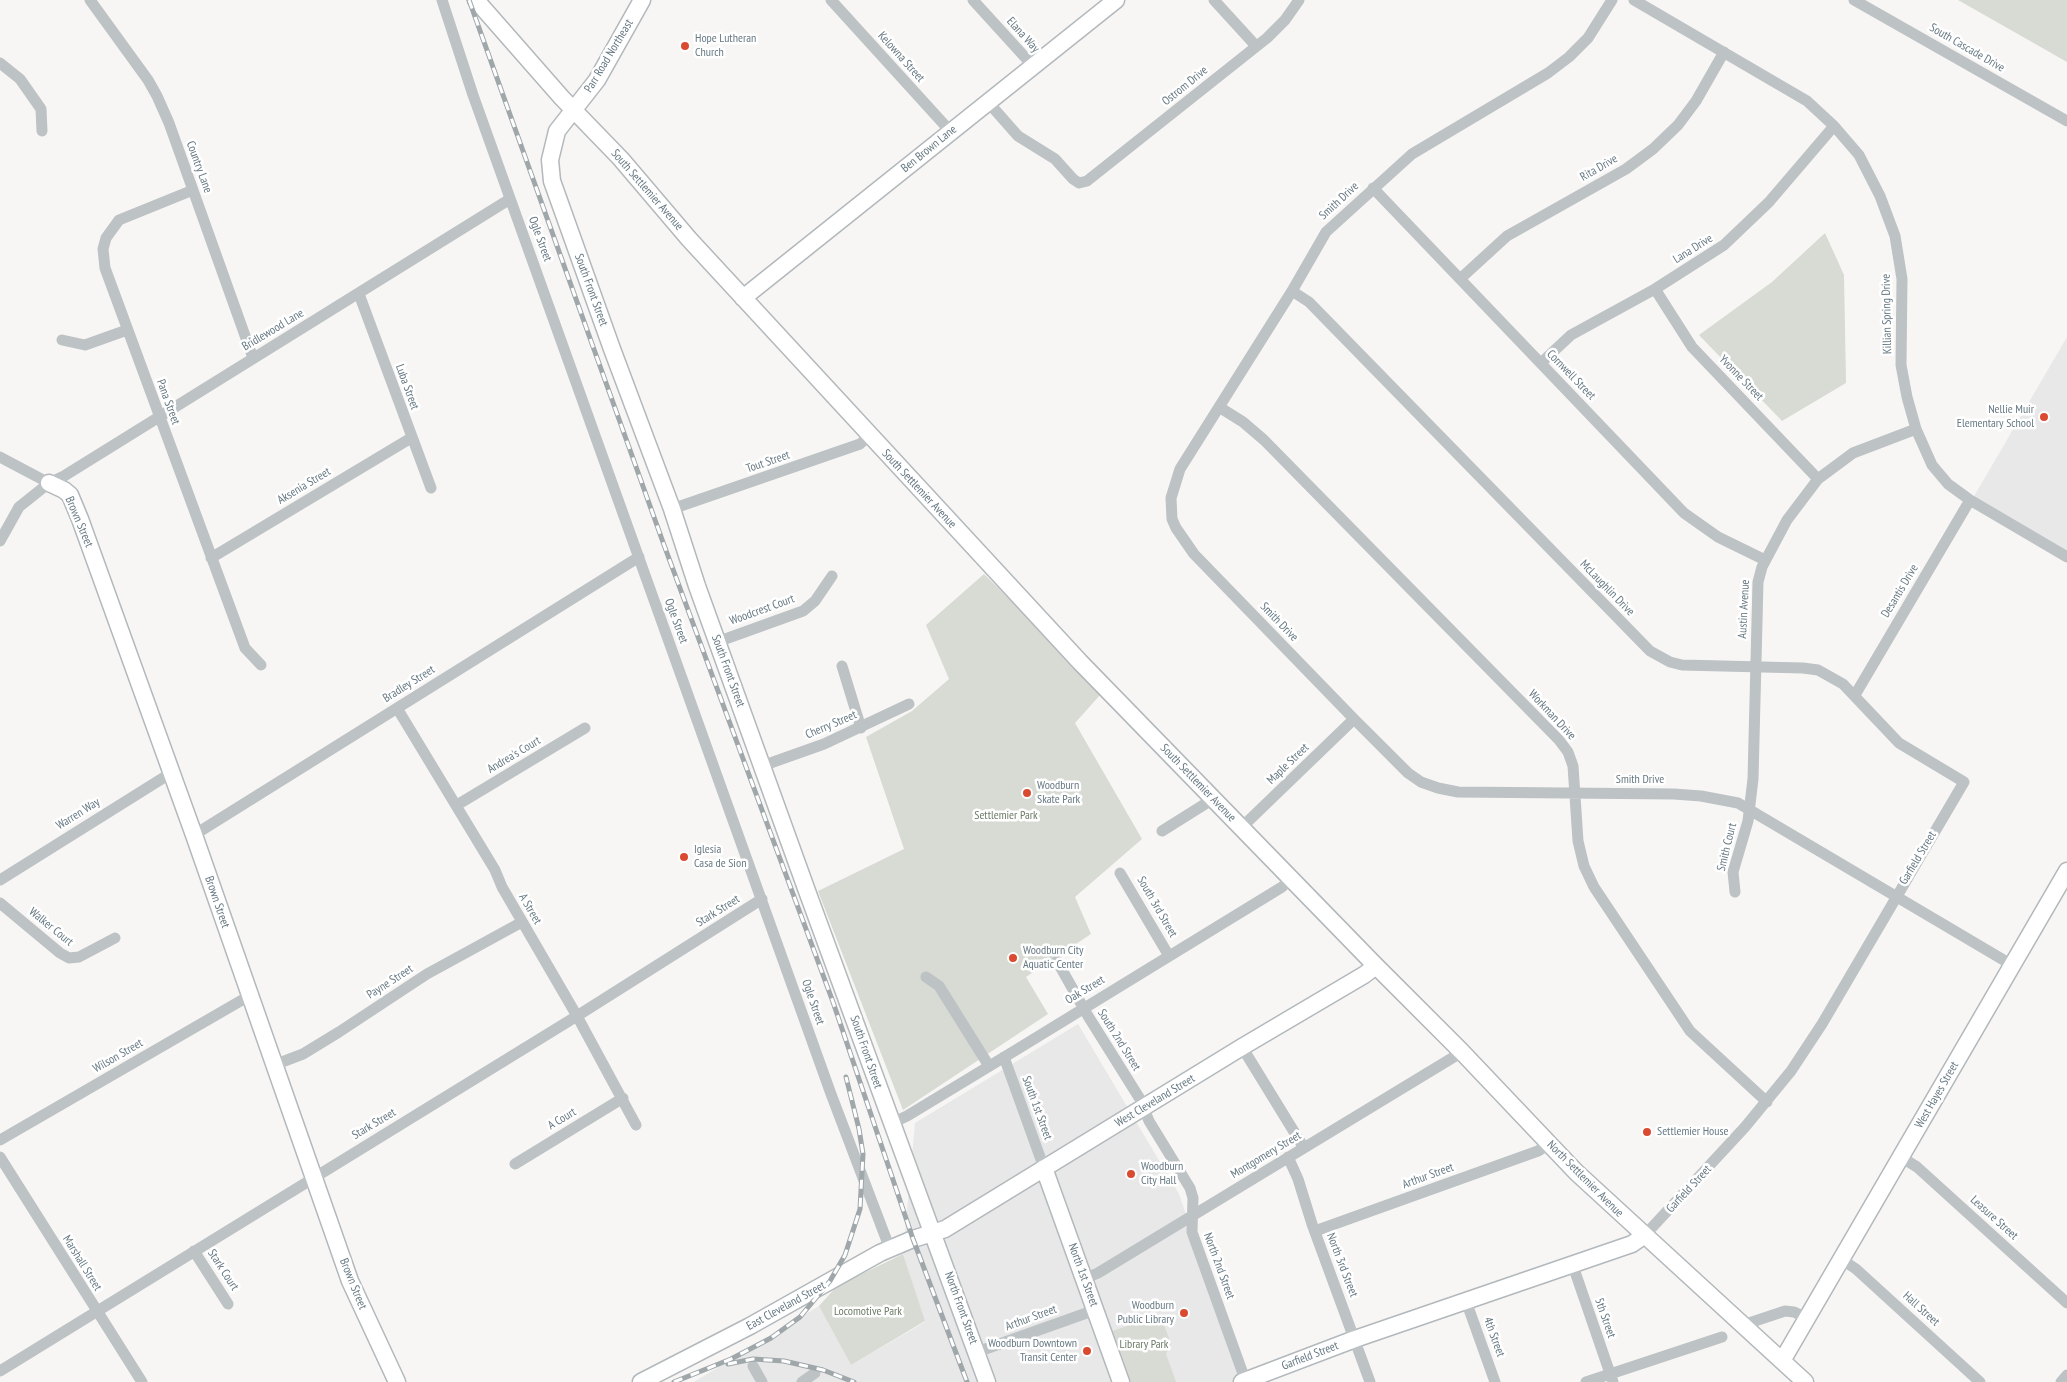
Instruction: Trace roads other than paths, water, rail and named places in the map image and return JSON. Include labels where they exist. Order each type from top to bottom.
[{"type":"street","name":"Country Lane","points":[[90,0],[148,80],[157,96],[253,358]]},
{"type":"street","name":"Ogle Street","points":[[442,0],[510,199],[834,1102],[890,1249]]},
{"type":"street","name":"South Settlemier Avenue","points":[[476,0],[573,109],[621,159],[652,197],[743,298],[1057,638],[1376,966]]},
{"type":"street","name":"Parr Road Northeast","points":[[573,109],[600,74],[642,0]]},
{"type":"street","name":"Kelowna Street","points":[[831,0],[951,132]]},
{"type":"street","name":"Elana Way","points":[[973,0],[1033,66]]},
{"type":"street","name":"Ben Brown Lane","points":[[743,298],[1116,0]]},
{"type":"street","points":[[1214,0],[1256,46]]},
{"type":"street","name":"Ostrom Drive","points":[[988,102],[1018,136],[1055,159],[1079,183],[1094,177],[1256,46],[1285,20],[1299,0]]},
{"type":"street","name":"Smith Drive","points":[[1612,0],[1588,38],[1569,57],[1548,73],[1412,154],[1326,232],[1292,291],[1176,478],[1171,498],[1176,528],[1194,554],[1354,719],[1408,773],[1428,785],[1458,792],[1687,794],[1730,801],[1750,809],[2012,965]]},
{"type":"street","name":"Killian Spring Drive","points":[[1634,0],[1807,101],[1834,126],[1859,155],[1880,196],[1895,236],[1902,279],[1901,365],[1916,429],[1932,466],[1948,484],[1970,500],[2067,557]]},
{"type":"street","name":"South Cascade Drive","points":[[1854,0],[2067,121]]},
{"type":"street","name":"Rita Drive","points":[[1460,279],[1507,236],[1626,169],[1653,149],[1678,125],[1696,101],[1724,52]]},
{"type":"street","points":[[0,63],[20,79],[41,109],[42,131]]},
{"type":"street","name":"South Front Street","points":[[573,109],[557,131],[554,140],[550,160],[552,181],[672,509],[717,642],[933,1234]]},
{"type":"street","name":"Lana Drive","points":[[1541,364],[1572,335],[1709,256],[1747,225],[1834,126]]},
{"type":"street","name":"Cornwell Street","points":[[1373,188],[1684,513],[1718,537],[1765,560]]},
{"type":"street","name":"Pana Street","points":[[193,190],[125,216],[114,226],[106,238],[104,249],[105,268],[158,418],[245,648],[261,665]]},
{"type":"street","name":"Bridlewood Lane","points":[[0,541],[20,507],[49,483],[64,476],[510,199]]},
{"type":"street","name":"Yvonne Street","points":[[1655,288],[1692,347],[1818,479]]},
{"type":"street","name":"McLaughlin Drive","points":[[1292,291],[1306,299],[1650,650],[1670,662],[1682,665],[1818,670],[1843,684],[1894,739],[1964,782]]},
{"type":"street","name":"Luba Street","points":[[359,294],[431,488]]},
{"type":"street","points":[[62,340],[85,345],[127,330]]},
{"type":"street","name":"Workman Drive","points":[[1219,407],[1264,440],[1559,740],[1571,759],[1574,773],[1578,841],[1584,866],[1594,887],[1690,1031],[1767,1102]]},
{"type":"street","name":"Austin Avenue","points":[[1750,809],[1753,779],[1758,582],[1765,560],[1787,520],[1818,479],[1853,454],[1916,429]]},
{"type":"street","name":"Tout Street","points":[[672,509],[860,444],[870,436]]},
{"type":"street","name":"Aksenia Street","points":[[211,558],[411,438]]},
{"type":"street","name":"Brown Street","points":[[0,457],[64,490],[72,499],[194,835],[354,1291],[397,1382]]},
{"type":"street","name":"Desantis Drive","points":[[1855,695],[1970,500]]},
{"type":"street","name":"Bradley Street","points":[[194,835],[639,557]]},
{"type":"street","name":"Woodcrest Court","points":[[717,642],[803,611],[815,601],[832,576]]},
{"type":"street","points":[[842,666],[861,728]]},
{"type":"street","name":"Cherry Street","points":[[762,766],[824,744],[909,704]]},
{"type":"street","name":"A Street","points":[[397,708],[495,870],[502,887],[577,1016],[636,1125]]},
{"type":"street","name":"Maple Street","points":[[1241,828],[1354,719]]},
{"type":"street","name":"Andrea's Court","points":[[457,806],[585,728]]},
{"type":"street","name":"Warren Way","points":[[0,880],[171,773]]},
{"type":"street","name":"Garfield Street","points":[[1245,1382],[1355,1339],[1632,1244],[1645,1235],[1767,1102],[1814,1037],[1964,782]]},
{"type":"street","points":[[1162,830],[1213,798]]},
{"type":"street","name":"Smith Court","points":[[1734,892],[1733,872],[1750,809]]},
{"type":"street","name":"West Hayes Street","points":[[1782,1360],[2067,871]]},
{"type":"street","name":"South 3rd Street","points":[[1120,873],[1169,956]]},
{"type":"street","name":"Oak Street","points":[[892,1123],[907,1116],[1282,887],[1291,879]]},
{"type":"street","name":"Stark Street","points":[[1,1368],[577,1016],[762,899]]},
{"type":"street","name":"Walker Court","points":[[0,903],[69,958],[79,957],[114,938]]},
{"type":"street","name":"Payne Street","points":[[274,1065],[303,1054],[426,974],[522,922]]},
{"type":"street","name":"South 2nd Street","points":[[1057,961],[1144,1108]]},
{"type":"street","name":"West Cleveland Street","points":[[933,1234],[945,1229],[1376,966]]},
{"type":"street","name":"North Settlemier Avenue","points":[[1376,966],[1462,1052],[1595,1191],[1805,1382]]},
{"type":"street","points":[[926,977],[939,986],[989,1066]]},
{"type":"street","name":"Wilson Street","points":[[0,1140],[249,996]]},
{"type":"street","points":[[1242,1047],[1304,1148]]},
{"type":"street","name":"Montgomery Street","points":[[1084,1279],[1098,1273],[1462,1052]]},
{"type":"street","name":"South 1st Street","points":[[1004,1057],[1044,1168]]},
{"type":"street","name":"A Court","points":[[515,1164],[623,1098]]},
{"type":"street","name":"North 2nd Street","points":[[1144,1108],[1149,1120],[1190,1188],[1193,1198],[1192,1232],[1245,1382]]},
{"type":"street","name":"Arthur Street","points":[[1315,1231],[1538,1151],[1549,1144]]},
{"type":"street","name":"Marshall Street","points":[[0,1157],[142,1382]]},
{"type":"street","name":"Leasure Street","points":[[1901,1157],[1917,1167],[2067,1303]]},
{"type":"street","name":"North 3rd Street","points":[[1288,1158],[1298,1179],[1370,1382]]},
{"type":"street","name":"North 1st Street","points":[[1044,1168],[1122,1382]]},
{"type":"street","name":"East Cleveland Street","points":[[641,1382],[736,1333],[890,1249],[933,1234]]},
{"type":"street","name":"North Front Street","points":[[933,1234],[987,1382]]},
{"type":"street","name":"Stark Court","points":[[194,1251],[228,1304]]},
{"type":"street","name":"Hall Street","points":[[1841,1259],[1856,1269],[1980,1382]]},
{"type":"street","name":"5th Street","points":[[1572,1264],[1612,1378]]},
{"type":"street","name":"4th Street","points":[[1466,1301],[1495,1382]]},
{"type":"street","name":"Arthur Street","points":[[977,1352],[1095,1310]]},
{"type":"street","points":[[1743,1325],[1785,1311],[1794,1312],[1807,1318]]},
{"type":"street","points":[[1586,1382],[1612,1378],[1722,1336]]},
{"type":"street","points":[[753,1366],[762,1382]]},
{"type":"street","points":[[802,1382],[815,1373]]},
{"type":"street","points":[[2060,1382],[2067,1375]]},
{"type":"railway","points":[[469,0],[664,545],[833,1002],[913,1239],[967,1382]]},
{"type":"railway","points":[[674,1382],[731,1359],[771,1338],[800,1317],[830,1281],[845,1255],[860,1209],[863,1154],[846,1077]]},
{"type":"railway","points":[[728,1364],[753,1359],[784,1361],[823,1370],[854,1382]]},
{"type":"place","name":"Hope Lutheran Church","points":[[685,46]]},
{"type":"place","name":"Nellie Muir Elementary School","points":[[2044,417]]},
{"type":"place","name":"Woodburn Skate Park","points":[[1027,793]]},
{"type":"place","name":"Iglesia Casa de Sion","points":[[684,857]]},
{"type":"place","name":"Woodburn City Aquatic Center","points":[[1013,958]]},
{"type":"place","name":"Settlemier House","points":[[1647,1132]]},
{"type":"place","name":"Woodburn City Hall","points":[[1131,1174]]},
{"type":"place","name":"Woodburn Public Library","points":[[1184,1313]]},
{"type":"place","name":"Woodburn Downtown Transit Center","points":[[1087,1351]]},
{"type":"park label","name":"Settlemier Park","points":[[1006,816]]},
{"type":"park label","name":"Locomotive Park","points":[[868,1312]]},
{"type":"park label","name":"Library Park","points":[[1144,1345]]}]
